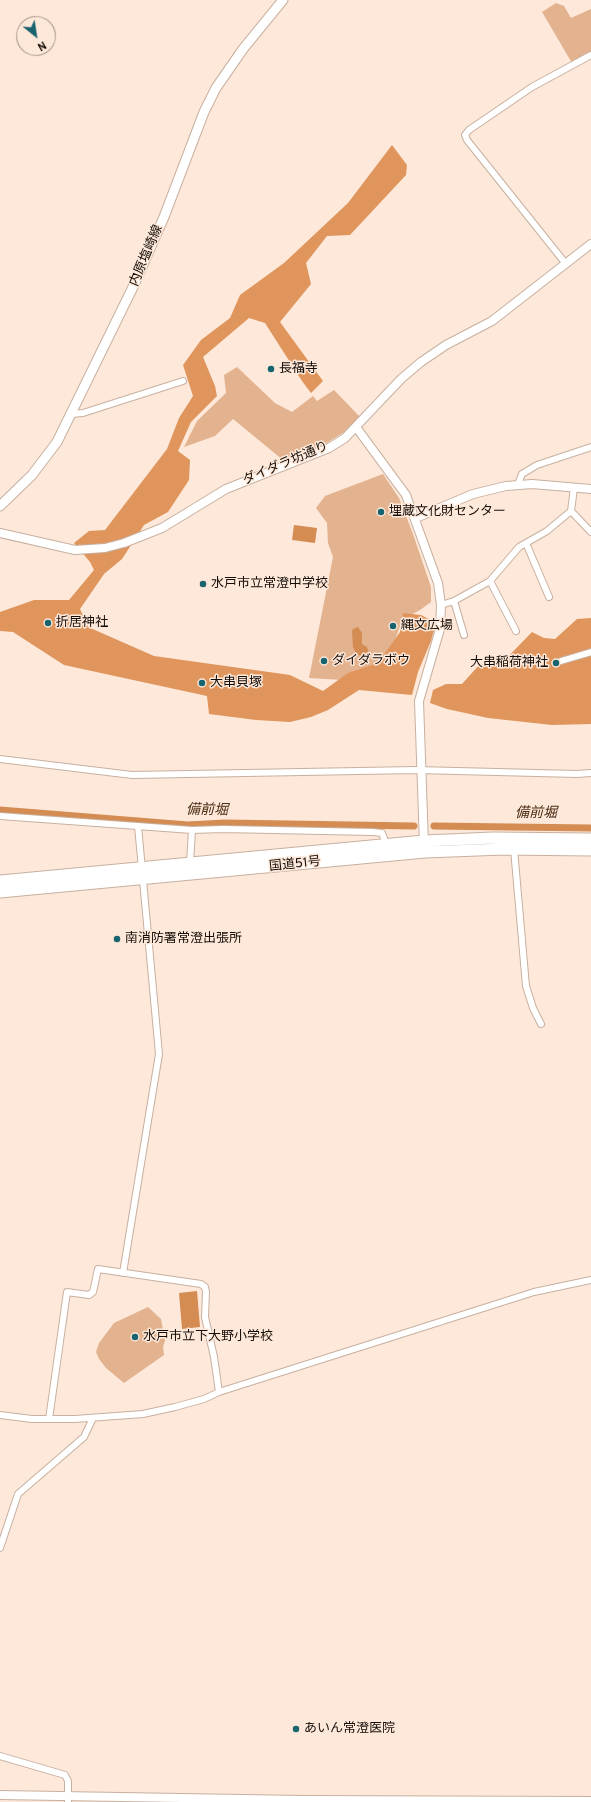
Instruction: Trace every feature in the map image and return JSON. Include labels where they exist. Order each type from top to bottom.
[{"type":"highway","name":"国道51号","points":[[0,892],[142,873],[424,847],[493,838],[591,839]]},
{"type":"highway","name":"国道51号","points":[[0,880],[142,873],[190,863],[386,844],[424,847],[514,850],[591,850]]},
{"type":"main road","name":"内原塩崎線","points":[[0,506],[22,485],[44,460],[57,442],[133,287],[164,216],[204,112],[216,88],[242,49],[283,0]]},
{"type":"street","points":[[566,264],[467,140],[465,135],[469,130],[532,87],[591,55]]},
{"type":"street","name":"ダイダラ坊通り","points":[[0,533],[75,550],[105,548],[124,543],[162,528],[226,489],[328,448],[345,438],[401,379],[421,362],[446,345],[492,321],[591,244]]},
{"type":"street","points":[[71,414],[83,413],[183,381]]},
{"type":"street","points":[[356,427],[402,488],[416,518],[438,583],[441,605],[440,629],[419,701],[424,847]]},
{"type":"street","points":[[518,484],[522,474],[537,465],[591,447]]},
{"type":"street","points":[[416,518],[473,494],[518,484],[591,489]]},
{"type":"street","points":[[441,605],[454,601],[490,581],[515,551],[547,531],[571,511],[574,488]]},
{"type":"street","points":[[571,511],[591,532]]},
{"type":"street","points":[[526,543],[549,597]]},
{"type":"street","points":[[490,581],[516,631]]},
{"type":"street","points":[[454,601],[464,635]]},
{"type":"street","points":[[560,661],[591,652]]},
{"type":"street","points":[[0,759],[132,775],[421,770],[577,774],[591,772]]},
{"type":"street","points":[[0,816],[192,830],[223,829],[372,832],[382,833],[386,844]]},
{"type":"street","points":[[123,1273],[159,1060],[138,826]]},
{"type":"street","points":[[190,863],[192,830]]},
{"type":"street","points":[[514,850],[526,986],[533,1008],[541,1024]]},
{"type":"street","points":[[49,1419],[68,1292],[89,1295],[93,1292],[98,1269],[201,1284],[205,1287],[205,1317],[214,1357],[219,1392]]},
{"type":"street","points":[[0,1415],[32,1419],[49,1419],[93,1418],[143,1414],[204,1399],[219,1392],[534,1292],[591,1280]]},
{"type":"street","points":[[0,1548],[18,1494],[84,1438],[93,1418]]},
{"type":"street","points":[[0,1756],[28,1766],[65,1775],[68,1781],[68,1799]]},
{"type":"street","points":[[0,1795],[68,1799],[473,1802],[591,1801]]},
{"type":"shaded area","points":[[556,3],[564,6],[571,18],[591,9],[591,54],[572,63],[542,12]]},
{"type":"shaded area","points":[[392,145],[407,165],[406,175],[350,235],[327,236],[306,263],[311,284],[280,322],[323,381],[311,393],[265,323],[249,318],[203,357],[215,386],[217,396],[191,422],[178,451],[190,460],[189,480],[168,512],[144,525],[122,559],[104,574],[80,609],[88,627],[154,656],[290,675],[323,691],[348,673],[378,663],[400,632],[403,613],[421,615],[436,623],[431,641],[418,672],[412,695],[359,690],[328,710],[311,717],[290,722],[256,720],[209,714],[207,696],[64,665],[13,632],[0,631],[0,612],[34,600],[69,600],[94,570],[90,562],[74,543],[89,531],[105,530],[167,449],[179,418],[193,396],[183,365],[201,340],[230,318],[240,295],[284,263],[348,203]]},
{"type":"shaded area","points":[[237,367],[275,403],[292,412],[313,396],[317,401],[334,390],[360,417],[344,432],[325,444],[283,460],[233,419],[215,436],[184,447],[197,421],[226,393],[224,375]]},
{"type":"shaded area","points":[[383,474],[399,498],[413,534],[431,587],[431,602],[402,620],[392,649],[377,682],[309,678],[333,557],[328,543],[327,523],[316,508],[325,496]]},
{"type":"shaded area","points":[[294,525],[317,528],[315,543],[292,540]]},
{"type":"shaded area","points":[[591,618],[591,724],[552,725],[488,718],[447,709],[430,703],[433,690],[446,684],[462,684],[480,664],[501,664],[532,632],[544,638],[555,639],[577,619]]},
{"type":"shaded area","points":[[358,627],[362,633],[362,644],[367,647],[370,656],[368,657],[366,654],[365,657],[364,655],[364,657],[359,655],[357,656],[353,647],[352,631]]},
{"type":"shaded area","points":[[197,1291],[200,1327],[182,1329],[179,1293]]},
{"type":"shaded area","points":[[148,1307],[161,1319],[165,1341],[163,1347],[164,1355],[124,1383],[106,1368],[96,1352],[99,1343],[114,1323]]},
{"type":"waterway","name":"備前堀","points":[[0,810],[188,825],[225,823],[414,826]]},
{"type":"waterway","name":"備前堀","points":[[434,826],[591,828]]},
{"type":"place","name":"長福寺","points":[[271,369]]},
{"type":"place","name":"埋蔵文化財センター","points":[[381,512]]},
{"type":"place","name":"水戸市立常澄中学校","points":[[203,584]]},
{"type":"place","name":"折居神社","points":[[48,623]]},
{"type":"place","name":"縄文広場","points":[[393,626]]},
{"type":"place","name":"ダイダラボウ","points":[[324,661]]},
{"type":"place","name":"大串稲荷神社","points":[[556,663]]},
{"type":"place","name":"大串貝塚","points":[[202,683]]},
{"type":"place","name":"南消防署常澄出張所","points":[[117,939]]},
{"type":"place","name":"水戸市立下大野小学校","points":[[135,1337]]},
{"type":"place","name":"あいん常澄医院","points":[[296,1729]]}]
